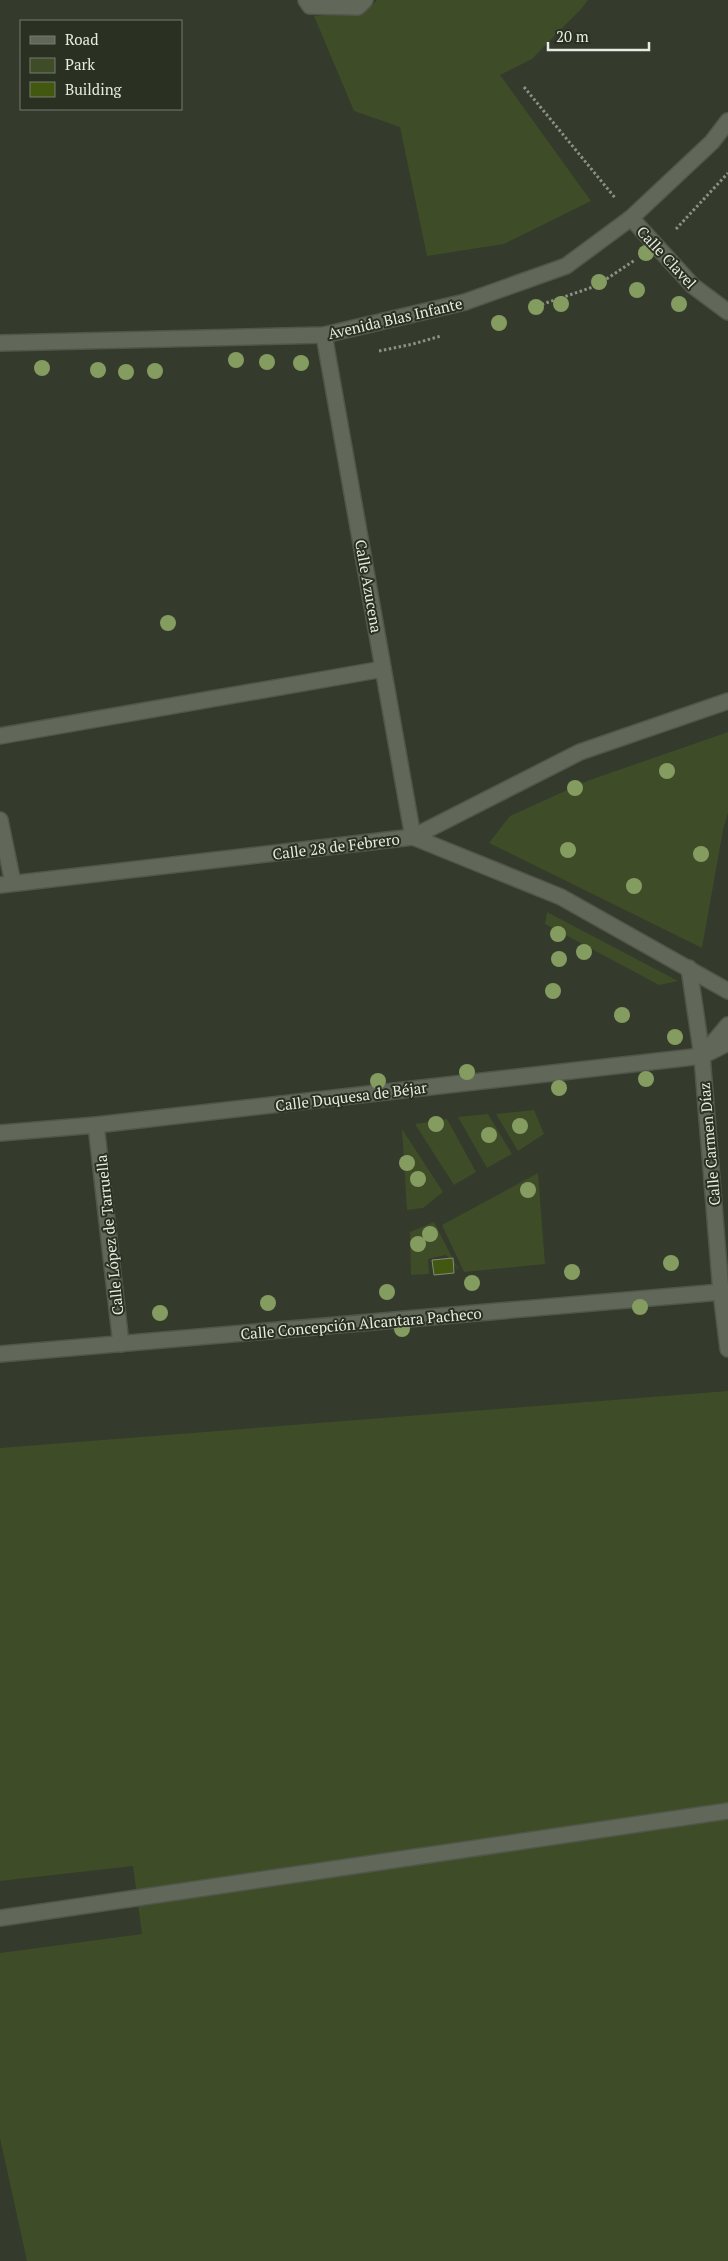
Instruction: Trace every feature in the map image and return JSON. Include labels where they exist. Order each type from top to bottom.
[{"type":"street","points":[[306,0],[310,6],[358,7],[364,0]]},
{"type":"street","name":"Avenida Blas Infante","points":[[0,343],[324,334],[465,302],[566,266],[631,218],[712,142],[728,121]]},
{"type":"street","name":"Calle Clavel","points":[[631,218],[693,286],[728,312]]},
{"type":"street","name":"Calle Azucena","points":[[324,334],[413,837]]},
{"type":"street","points":[[0,736],[383,669]]},
{"type":"street","points":[[413,837],[580,752],[728,701]]},
{"type":"street","points":[[0,820],[6,884]]},
{"type":"street","name":"Calle 28 de Febrero","points":[[6,884],[413,837],[561,897],[728,991]]},
{"type":"street","name":"Calle Carmen Díaz","points":[[688,968],[702,1056],[721,1292],[728,1349]]},
{"type":"street","points":[[702,1056],[728,1025]]},
{"type":"street","points":[[702,1056],[728,1043]]},
{"type":"street","name":"Calle Duquesa de Béjar","points":[[0,1132],[96,1125],[702,1056]]},
{"type":"street","name":"Calle López de Tarruella","points":[[96,1125],[121,1344]]},
{"type":"street","name":"Calle Concepción Alcantara Pacheco","points":[[0,1354],[721,1292]]},
{"type":"street","points":[[0,1918],[728,1811]]},
{"type":"path","points":[[524,87],[631,218]]},
{"type":"green space","points":[[377,0],[588,0],[532,59],[500,75],[591,201],[504,244],[427,256],[400,127],[354,111],[314,16],[366,11]]},
{"type":"green space","points":[[728,732],[728,813],[723,830],[702,948],[489,843],[510,816],[587,781]]},
{"type":"green space","points":[[547,912],[678,981],[659,985],[545,924]]},
{"type":"green space","points":[[534,1110],[544,1134],[518,1151],[496,1114]]},
{"type":"green space","points":[[488,1114],[512,1154],[487,1168],[458,1117]]},
{"type":"green space","points":[[447,1119],[476,1172],[454,1185],[415,1124]]},
{"type":"green space","points":[[402,1129],[443,1192],[423,1208],[407,1210]]},
{"type":"green space","points":[[538,1173],[545,1264],[464,1272],[442,1225]]},
{"type":"green space","points":[[434,1222],[459,1271],[446,1255],[428,1259],[429,1274],[411,1275],[410,1232]]},
{"type":"green space","points":[[728,1391],[728,2261],[27,2261],[0,2138],[0,1953],[142,1934],[133,1866],[0,1881],[0,1448]]},
{"type":"building","points":[[453,1258],[454,1273],[434,1275],[432,1260]]}]
